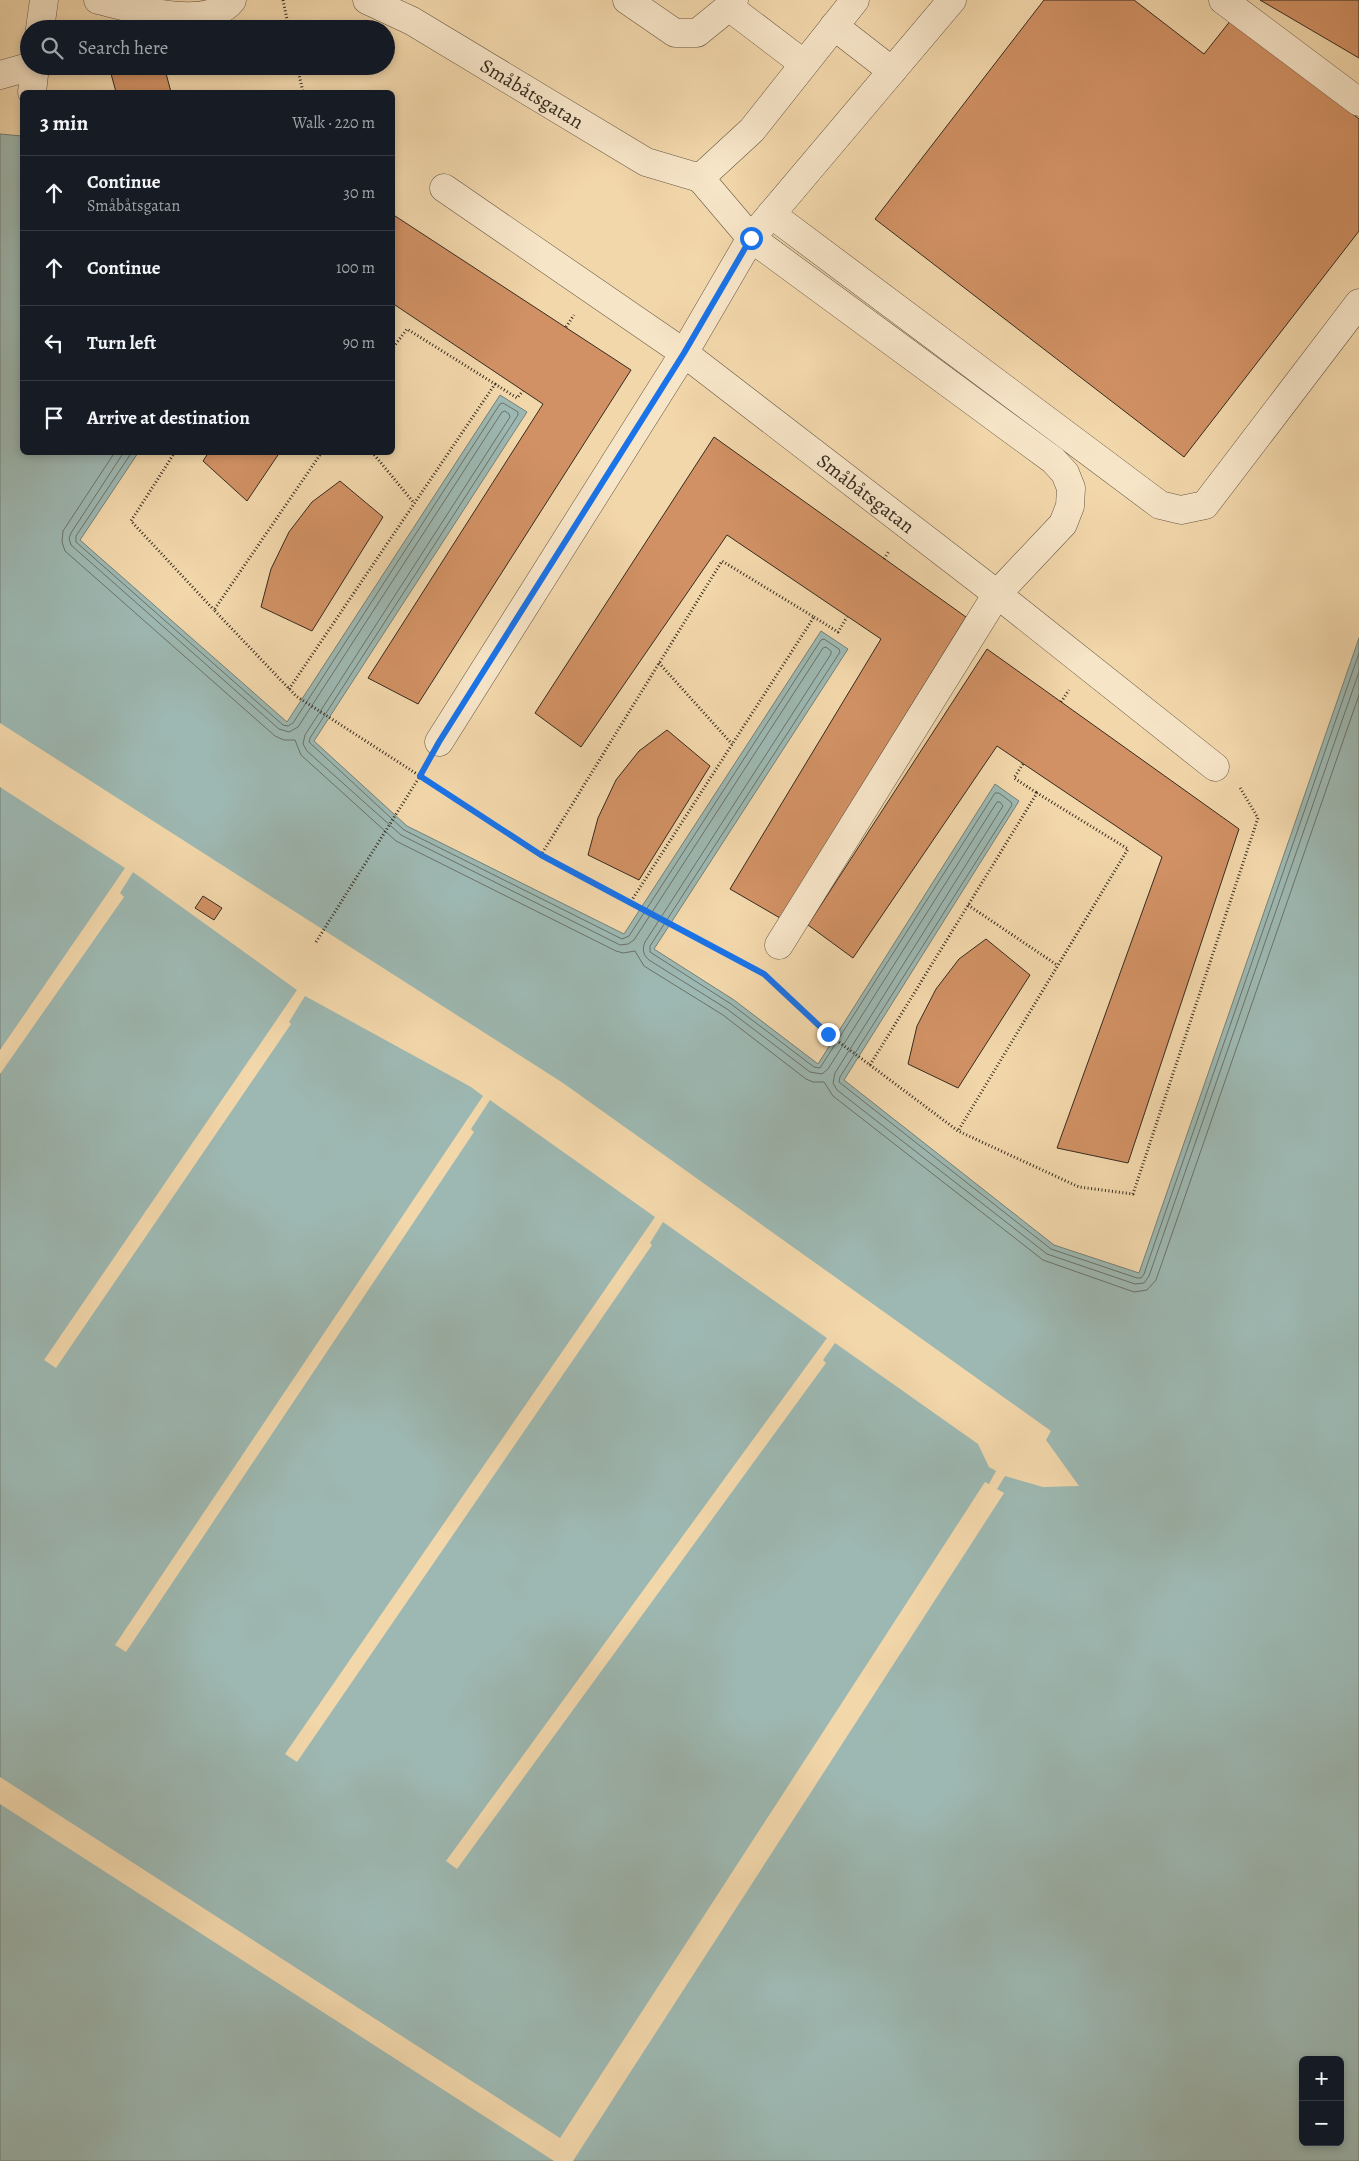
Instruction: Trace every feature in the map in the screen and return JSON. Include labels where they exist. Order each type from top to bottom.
[{"type":"street","points":[[41,20],[44,0]]},
{"type":"street","points":[[98,0],[162,14],[182,16],[214,14],[232,0]]},
{"type":"street","name":"Småbåtsgatan","points":[[367,0],[412,21],[646,162],[700,178]]},
{"type":"street","points":[[627,0],[675,34],[697,34],[732,4],[804,64]]},
{"type":"street","points":[[779,946],[997,594],[1063,524],[1070,506],[1071,488],[1065,473],[1053,460],[751,238],[700,178],[752,130],[855,0]]},
{"type":"street","points":[[439,742],[684,353],[751,238],[952,0]]},
{"type":"street","points":[[1223,0],[1359,102]]},
{"type":"street","points":[[834,26],[892,71]]},
{"type":"street","points":[[0,75],[20,70]]},
{"type":"street","points":[[32,90],[33,75]]},
{"type":"street","name":"Småbåtsgatan","points":[[444,188],[684,353],[997,594],[1215,766]]},
{"type":"street","points":[[771,214],[1160,505],[1182,510],[1205,505],[1359,303]]},
{"type":"path","points":[[283,0],[287,20]]},
{"type":"path","points":[[299,75],[303,90]]},
{"type":"path","points":[[395,344],[406,328],[517,398],[523,391]]},
{"type":"path","points":[[289,689],[495,384]]},
{"type":"path","points":[[172,455],[131,521],[296,696],[339,722],[541,855],[764,974],[828,1034],[958,1131],[1079,1187],[1133,1194],[1258,818],[1241,788],[1215,766]]},
{"type":"path","points":[[214,610],[320,455]]},
{"type":"path","points":[[374,455],[414,503]]},
{"type":"path","points":[[541,855],[722,561],[838,632],[848,617]]},
{"type":"path","points":[[630,903],[814,617]]},
{"type":"path","points":[[659,663],[732,744]]},
{"type":"path","points":[[316,942],[400,810],[439,742]]},
{"type":"path","points":[[958,1131],[1128,849],[1014,778],[1024,764]]},
{"type":"path","points":[[870,1064],[1037,793]]},
{"type":"path","points":[[968,905],[1057,965]]},
{"type":"water","points":[[0,134],[20,136],[20,455],[137,455],[80,540],[287,722],[500,395],[527,412],[314,741],[407,826],[624,934],[821,631],[848,649],[654,949],[734,1000],[818,1064],[995,784],[1019,801],[844,1080],[1054,1245],[1139,1273],[1359,638],[1359,2161],[0,2161]]},
{"type":"pier","points":[[0,723],[563,1083],[1051,1431],[1046,1440],[1079,1486],[1043,1487],[1005,1476],[997,1489],[1004,1493],[573,2161],[554,2161],[0,1804],[0,1777],[560,2138],[985,1482],[989,1484],[996,1471],[989,1467],[978,1444],[835,1343],[823,1360],[826,1363],[457,1869],[446,1861],[827,1338],[663,1222],[650,1243],[652,1245],[297,1762],[285,1754],[655,1217],[490,1100],[471,1129],[474,1132],[126,1652],[115,1645],[483,1096],[471,1087],[305,996],[289,1022],[291,1024],[56,1368],[44,1360],[297,990],[133,872],[120,893],[124,897],[0,1074],[0,1050],[125,868],[0,787]]},
{"type":"building","points":[[1044,0],[1134,0],[1204,54],[1231,20],[1359,119],[1359,231],[1184,457],[875,219]]},
{"type":"building","points":[[1260,0],[1359,0],[1359,58]]},
{"type":"building","points":[[111,75],[166,75],[170,90],[115,90]]},
{"type":"building","points":[[395,216],[631,370],[418,704],[368,678],[543,404],[395,305]]},
{"type":"building","points":[[714,437],[966,617],[780,918],[730,889],[881,639],[727,535],[581,747],[535,713]]},
{"type":"building","points":[[207,455],[278,455],[247,501],[203,461]]},
{"type":"building","points":[[340,481],[383,517],[312,631],[261,607],[271,569],[289,532],[312,502]]},
{"type":"building","points":[[987,649],[1239,829],[1128,1163],[1057,1148],[1162,857],[997,746],[853,958],[808,925]]},
{"type":"building","points":[[667,730],[710,766],[639,880],[588,855],[598,818],[616,780],[639,751]]},
{"type":"building","points":[[203,896],[222,908],[214,920],[195,908]]},
{"type":"building","points":[[986,939],[1030,975],[958,1088],[908,1064],[917,1026],[936,989],[959,959]]},
{"type":"route","points":[[751,238],[684,353],[439,742],[420,776],[541,855],[764,974],[828,1034]]}]
